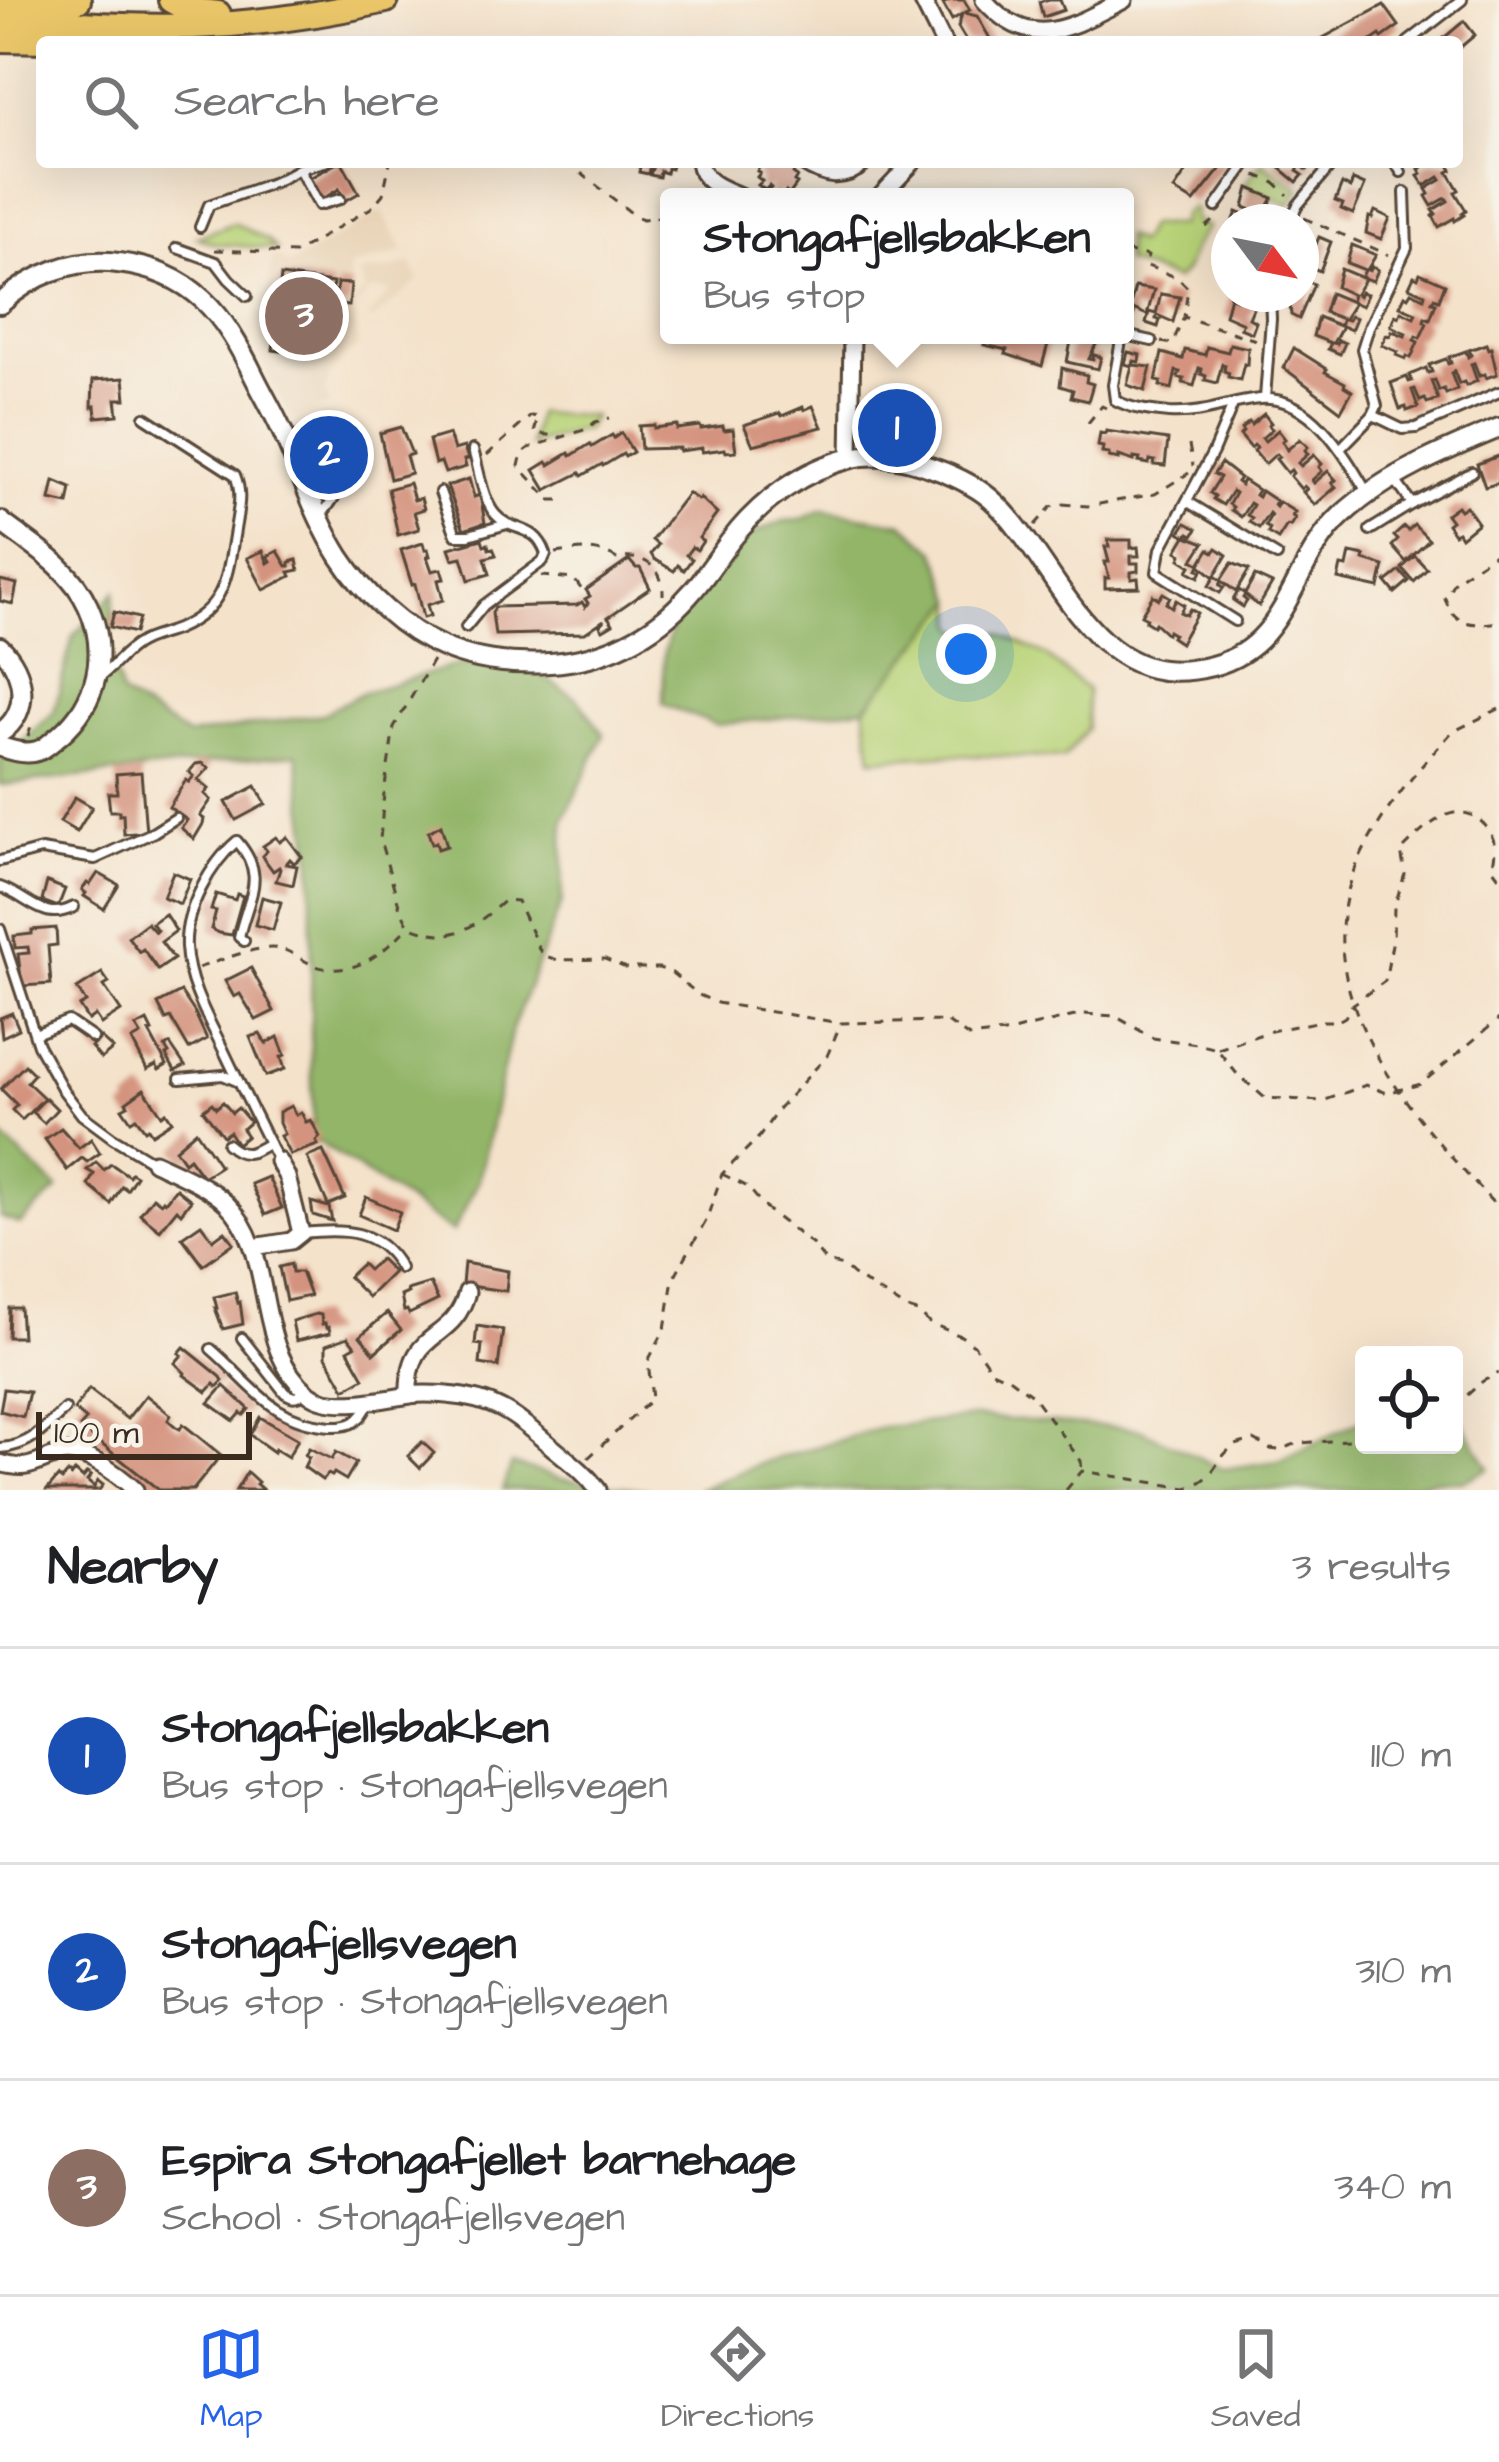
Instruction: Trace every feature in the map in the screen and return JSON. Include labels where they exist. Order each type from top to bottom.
[{"type":"main road","points":[[0,1],[78,0]]},
{"type":"main road","points":[[171,0],[190,11],[251,14],[266,22]]},
{"type":"main road","points":[[0,17],[164,28],[266,22],[386,0]]},
{"type":"main road","points":[[241,36],[254,35],[266,22]]},
{"type":"main road","points":[[0,39],[36,39]]},
{"type":"street","points":[[922,0],[940,36]]},
{"type":"street","points":[[984,0],[1009,24],[1036,32],[1057,29],[1124,0]]},
{"type":"street","points":[[700,168],[707,180],[723,188]]},
{"type":"street","points":[[813,168],[834,177],[857,168]]},
{"type":"street","points":[[0,304],[33,280],[80,264],[113,262],[172,278],[197,295],[230,329],[339,555],[359,582],[404,624],[440,646],[482,659],[526,664],[566,662],[609,651],[642,635],[689,596],[765,504],[803,477],[850,458],[880,456],[962,480],[993,500],[1074,607],[1107,643],[1132,661],[1187,671],[1227,662],[1246,652],[1276,624],[1321,537],[1368,493],[1499,428]]},
{"type":"street","points":[[850,458],[852,344]]},
{"type":"street","points":[[0,521],[58,564],[86,602],[98,643],[97,679],[80,715],[58,736],[26,741],[2,730],[20,682],[13,660],[0,646]]},
{"type":"street","points":[[253,1247],[291,1241],[301,1234],[287,1177],[278,1161]]},
{"type":"street","points":[[154,1162],[220,1198],[234,1213],[253,1247],[281,1357],[307,1392],[335,1402],[409,1395],[489,1401],[516,1415],[598,1490]]},
{"type":"street","points":[[409,1395],[408,1375],[415,1356],[460,1315],[467,1292]]},
{"type":"street","points":[[0,1463],[35,1466],[72,1452],[135,1488]]},
{"type":"lane","points":[[1416,36],[1462,0]]},
{"type":"lane","points":[[200,227],[209,205],[303,168]]},
{"type":"lane","points":[[1221,204],[1243,168]]},
{"type":"lane","points":[[1299,204],[1329,168]]},
{"type":"lane","points":[[1399,168],[1401,172]]},
{"type":"lane","points":[[299,169],[319,206],[340,200]]},
{"type":"lane","points":[[1340,449],[1377,406],[1362,349],[1407,248],[1406,192]]},
{"type":"lane","points":[[177,248],[216,262],[247,296]]},
{"type":"lane","points":[[1264,398],[1271,312]]},
{"type":"lane","points":[[1134,337],[1152,341]]},
{"type":"lane","points":[[1122,344],[1114,400],[1162,412],[1190,413],[1264,398],[1285,402],[1309,415],[1340,449],[1368,493]]},
{"type":"lane","points":[[1373,415],[1402,429],[1416,428],[1499,392]]},
{"type":"lane","points":[[1232,406],[1161,549],[1157,572],[1235,621]]},
{"type":"lane","points":[[851,409],[873,412],[916,435],[920,440],[915,463]]},
{"type":"lane","points":[[97,679],[139,643],[200,616],[218,598],[229,572],[240,505],[235,475],[145,417]]},
{"type":"lane","points":[[286,440],[318,432],[338,444],[343,475],[338,495],[320,516]]},
{"type":"lane","points":[[466,627],[484,605],[546,554],[532,532],[509,524],[490,507],[473,450]]},
{"type":"lane","points":[[1370,530],[1472,472]]},
{"type":"lane","points":[[1394,478],[1412,505]]},
{"type":"lane","points":[[440,492],[455,535],[509,524]]},
{"type":"lane","points":[[1188,502],[1277,556]]},
{"type":"lane","points":[[0,861],[41,850],[95,859],[176,818]]},
{"type":"lane","points":[[244,941],[239,937],[255,877],[237,841],[211,873],[194,907],[186,949],[196,994],[278,1161]]},
{"type":"lane","points":[[0,887],[46,912],[63,913],[74,907]]},
{"type":"lane","points":[[0,929],[50,1069],[82,1115],[154,1162]]},
{"type":"lane","points":[[35,1034],[68,1021],[93,1038]]},
{"type":"lane","points":[[180,1079],[223,1076],[239,1082]]},
{"type":"lane","points":[[227,1144],[245,1154],[269,1143]]},
{"type":"lane","points":[[301,1234],[368,1236],[390,1251],[400,1268]]},
{"type":"lane","points":[[242,1338],[285,1393],[299,1397],[307,1392]]},
{"type":"lane","points":[[211,1349],[263,1401],[292,1419],[349,1426],[361,1419],[368,1402]]},
{"type":"lane","points":[[0,1448],[30,1440],[65,1409]]},
{"type":"path","points":[[206,257],[214,250],[295,253],[370,208],[383,194],[389,168]]},
{"type":"path","points":[[574,168],[635,217],[660,217]]},
{"type":"path","points":[[1250,168],[1297,204]]},
{"type":"path","points":[[1206,227],[1211,220]]},
{"type":"path","points":[[1319,225],[1401,260]]},
{"type":"path","points":[[1134,252],[1148,256],[1145,265],[1183,281],[1188,288],[1184,316],[1172,344],[1152,341]]},
{"type":"path","points":[[1184,316],[1263,343]]},
{"type":"path","points":[[1088,423],[1102,406],[1113,410]]},
{"type":"path","points":[[477,463],[531,416],[538,417],[534,433],[563,438]]},
{"type":"path","points":[[559,500],[550,500],[519,466],[522,453],[610,418]]},
{"type":"path","points":[[1029,530],[1051,507],[1061,504],[1088,506],[1156,494],[1194,470],[1189,445]]},
{"type":"path","points":[[546,554],[592,549],[617,559],[638,557],[661,577],[663,596]]},
{"type":"path","points":[[1499,551],[1455,580],[1445,598],[1460,621],[1471,625],[1499,622]]},
{"type":"path","points":[[524,574],[574,579],[585,594]]},
{"type":"path","points":[[440,646],[394,727],[383,793],[380,840],[409,926],[424,933],[472,929],[505,899],[517,901],[542,955],[558,960],[605,959],[626,968],[659,968],[717,1003],[841,1023],[946,1021],[969,1037],[1004,1034],[1083,1014],[1115,1016],[1153,1038],[1216,1049],[1271,1031],[1338,1022],[1352,1005],[1385,981],[1394,907],[1405,874],[1401,851],[1442,817],[1455,812],[1471,815],[1490,831],[1495,847],[1493,868],[1499,877]]},
{"type":"path","points":[[1499,710],[1452,732],[1364,849],[1344,906],[1343,962],[1352,1005],[1377,1056],[1452,1159],[1499,1209]]},
{"type":"path","points":[[191,971],[233,955],[276,948],[314,966],[338,970],[358,966],[386,950],[409,926]]},
{"type":"path","points":[[1216,1049],[1265,1098],[1323,1101],[1366,1085],[1387,1093],[1421,1084],[1499,1019]]},
{"type":"path","points":[[578,1468],[652,1399],[647,1361],[665,1329],[673,1279],[706,1221],[722,1174],[827,1056],[841,1023]]},
{"type":"path","points":[[722,1174],[748,1186],[826,1262],[843,1266],[905,1308],[920,1312],[928,1322],[961,1336],[992,1372],[1031,1395],[1081,1461],[1082,1471],[1066,1490]]},
{"type":"path","points":[[1463,1399],[1499,1373]]},
{"type":"path","points":[[1082,1471],[1187,1487],[1212,1474],[1233,1447],[1246,1442],[1254,1440],[1279,1450],[1298,1443],[1355,1438]]},
{"type":"shaded area","points":[[382,211],[404,251],[352,266],[352,305],[367,290],[359,273],[411,263],[419,280],[371,321],[369,316],[391,291],[370,290],[354,308],[358,347],[329,376],[325,392],[330,405],[297,420],[290,417],[241,321],[253,322],[255,314],[266,315],[272,258],[289,265]]},
{"type":"green space","points":[[1257,168],[1270,168],[1300,189],[1287,204],[1244,185]]},
{"type":"green space","points":[[1192,208],[1193,219],[1208,227],[1185,271],[1176,280],[1134,265],[1134,241],[1138,243],[1149,225],[1180,225],[1183,214]]},
{"type":"green space","points":[[234,223],[276,249],[216,244],[197,237]]},
{"type":"green space","points":[[537,413],[593,416],[586,429],[530,445]]},
{"type":"green space","points":[[822,510],[903,523],[936,551],[955,600],[865,708],[716,725],[663,704],[664,652],[681,600],[743,538]]},
{"type":"green space","points":[[115,592],[108,650],[122,695],[188,736],[323,714],[362,693],[458,665],[523,664],[578,699],[604,735],[564,819],[562,902],[512,1029],[479,1180],[453,1232],[314,1139],[312,860],[297,754],[0,785],[0,761],[54,712],[73,636]]},
{"type":"green space","points":[[955,600],[956,625],[977,644],[999,633],[1045,655],[1087,690],[1087,729],[1064,758],[945,755],[872,759],[865,708]]},
{"type":"green space","points":[[0,1135],[58,1189],[20,1224],[0,1217]]},
{"type":"green space","points":[[973,1417],[1139,1429],[1223,1469],[1279,1461],[1355,1423],[1355,1454],[1463,1454],[1463,1423],[1489,1468],[1464,1481],[1435,1480],[1391,1490],[697,1490],[764,1462],[881,1428]]},
{"type":"green space","points":[[512,1464],[561,1479],[648,1490],[502,1490]]},
{"type":"building","points":[[964,0],[970,10],[964,13],[977,16],[989,36],[963,36],[958,27],[962,14],[952,20],[943,4]]},
{"type":"building","points":[[1060,0],[1064,10],[1043,17],[1039,2]]},
{"type":"building","points":[[1384,5],[1399,26],[1385,36],[1327,36]]},
{"type":"building","points":[[1464,21],[1475,35],[1463,45],[1463,36],[1446,36]]},
{"type":"building","points":[[328,168],[345,168],[359,193],[345,201],[339,189],[318,202],[306,180]]},
{"type":"building","points":[[640,168],[667,168],[659,177],[650,175],[652,169],[648,174],[639,172]]},
{"type":"building","points":[[789,168],[797,184],[794,188],[762,188],[757,171]]},
{"type":"building","points":[[1221,168],[1194,202],[1174,190],[1191,170]]},
{"type":"building","points":[[1280,168],[1299,168],[1303,175],[1297,182]]},
{"type":"building","points":[[1451,168],[1448,172],[1459,190],[1455,192],[1466,210],[1464,215],[1439,227],[1433,210],[1448,201],[1432,206],[1426,189],[1441,180],[1425,186],[1419,169]]},
{"type":"building","points":[[1353,180],[1365,185],[1353,214],[1335,201],[1342,184],[1350,188]]},
{"type":"building","points":[[1249,188],[1273,198],[1270,204],[1245,204]]},
{"type":"building","points":[[1375,211],[1390,218],[1381,239],[1366,233]]},
{"type":"building","points":[[1319,237],[1331,242],[1319,271]]},
{"type":"building","points":[[1352,245],[1376,255],[1367,270],[1378,270],[1373,281],[1362,277],[1365,270],[1347,263]]},
{"type":"building","points":[[1341,269],[1365,279],[1356,294],[1367,294],[1362,306],[1336,287]]},
{"type":"building","points":[[1420,273],[1445,284],[1439,300],[1432,302],[1436,303],[1430,319],[1425,317],[1420,338],[1414,340],[1418,342],[1411,358],[1406,359],[1382,345],[1392,331],[1405,336],[1391,326],[1401,311],[1414,317],[1416,313],[1400,306],[1411,292],[1424,298],[1425,294],[1409,287]]},
{"type":"building","points":[[281,276],[333,283],[330,303],[300,300],[298,315],[328,319],[326,339],[296,335],[294,353],[273,350]]},
{"type":"building","points":[[337,283],[351,284],[349,306],[335,305]]},
{"type":"building","points":[[1135,287],[1154,290],[1147,315],[1134,309]]},
{"type":"building","points":[[1330,293],[1354,303],[1344,319],[1356,318],[1351,330],[1340,325],[1342,319],[1324,312]]},
{"type":"building","points":[[1161,294],[1180,297],[1173,322],[1157,315],[1158,327],[1146,323],[1149,312],[1156,314]]},
{"type":"building","points":[[1252,312],[1249,318],[1256,322],[1252,333],[1240,328],[1243,323],[1225,315]]},
{"type":"building","points":[[1318,317],[1342,327],[1333,343],[1345,343],[1340,354],[1328,349],[1331,343],[1313,336]]},
{"type":"building","points":[[984,344],[1048,344],[1042,366]]},
{"type":"building","points":[[1070,344],[1096,344],[1089,359],[1101,357],[1098,369],[1067,362]]},
{"type":"building","points":[[1230,344],[1248,348],[1240,380],[1228,377],[1222,364],[1217,383],[1205,380],[1199,368],[1194,386],[1183,383],[1176,371],[1172,389],[1156,381],[1162,353],[1183,359],[1185,350],[1205,355],[1207,347],[1228,352]]},
{"type":"building","points":[[1486,344],[1497,374],[1479,376],[1471,364],[1477,381],[1459,384],[1454,371],[1457,389],[1446,394],[1431,381],[1438,399],[1420,401],[1415,389],[1418,407],[1400,409],[1391,383],[1407,377],[1412,381],[1410,375],[1426,368],[1432,372],[1429,365],[1446,359],[1451,363],[1449,357],[1466,351],[1468,357],[1469,350]]},
{"type":"building","points":[[1294,348],[1352,391],[1341,411],[1284,368]]},
{"type":"building","points":[[1128,352],[1140,355],[1133,365],[1151,367],[1145,391],[1127,385],[1132,366],[1125,364]]},
{"type":"building","points":[[1062,368],[1087,375],[1086,382],[1093,384],[1088,401],[1071,397],[1073,390],[1060,386]]},
{"type":"building","points":[[124,378],[126,399],[116,399],[118,415],[96,417],[93,380]]},
{"type":"building","points":[[813,406],[822,427],[753,445],[744,425],[780,413]]},
{"type":"building","points":[[1264,414],[1272,429],[1262,438],[1265,441],[1278,430],[1287,450],[1300,439],[1308,454],[1298,463],[1301,466],[1314,455],[1322,464],[1314,483],[1328,471],[1336,480],[1332,483],[1336,487],[1315,505],[1276,454],[1265,464],[1254,451],[1257,448],[1251,448],[1240,435],[1249,422]]},
{"type":"building","points":[[639,426],[733,429],[736,451],[641,449]]},
{"type":"building","points":[[401,427],[412,454],[406,456],[411,473],[390,479],[380,433]]},
{"type":"building","points":[[621,433],[633,452],[582,476],[546,490],[534,470],[547,462]]},
{"type":"building","points":[[1100,433],[1168,440],[1165,466],[1102,453]]},
{"type":"building","points":[[449,434],[454,450],[464,447],[468,459],[464,460],[466,467],[445,473],[441,462],[435,464],[429,440]]},
{"type":"building","points":[[1499,456],[1499,483],[1485,487],[1477,464]]},
{"type":"building","points":[[1221,463],[1240,478],[1241,485],[1243,480],[1258,490],[1258,497],[1261,491],[1276,501],[1276,507],[1279,502],[1295,512],[1278,539],[1265,526],[1269,513],[1259,528],[1249,522],[1250,503],[1241,517],[1231,510],[1232,491],[1223,505],[1213,499],[1210,493],[1220,477],[1214,474]]},
{"type":"building","points":[[469,479],[474,497],[480,495],[485,523],[464,530],[447,486]]},
{"type":"building","points":[[54,481],[71,488],[68,504],[50,500]]},
{"type":"building","points":[[409,483],[414,500],[421,498],[424,509],[414,512],[419,529],[398,535],[388,489]]},
{"type":"building","points":[[688,493],[717,514],[699,538],[703,541],[697,550],[692,547],[686,555],[692,559],[684,570],[678,565],[674,571],[654,559],[651,554],[658,545],[652,540]]},
{"type":"building","points":[[1457,506],[1460,510],[1466,506],[1478,523],[1461,537],[1447,524],[1451,521],[1446,514]]},
{"type":"building","points":[[1186,523],[1197,529],[1187,536],[1204,543],[1193,560],[1200,564],[1209,549],[1227,555],[1214,577],[1200,565],[1199,577],[1180,559],[1182,554],[1177,551],[1186,536],[1180,532]]},
{"type":"building","points":[[1414,525],[1429,540],[1406,562],[1392,546],[1398,540],[1394,536]]},
{"type":"building","points":[[482,539],[496,555],[485,558],[490,574],[469,580],[462,557],[453,559],[449,548]]},
{"type":"building","points":[[1108,540],[1131,540],[1131,548],[1138,547],[1139,556],[1131,556],[1131,563],[1138,563],[1138,571],[1131,572],[1131,579],[1138,578],[1139,587],[1105,588]]},
{"type":"building","points":[[423,543],[432,571],[441,569],[444,579],[438,580],[443,600],[427,605],[430,616],[423,618],[401,550]]},
{"type":"building","points":[[263,551],[268,563],[268,556],[278,551],[287,566],[297,560],[299,570],[264,590],[247,558]]},
{"type":"building","points":[[1350,553],[1384,566],[1379,588],[1338,579]]},
{"type":"building","points":[[1415,556],[1427,569],[1414,582],[1402,568]]},
{"type":"building","points":[[629,560],[640,568],[650,588],[608,617],[613,624],[603,630],[604,620],[585,633],[495,635],[495,607],[582,602],[585,607],[590,596],[586,590]]},
{"type":"building","points":[[1232,563],[1249,570],[1236,592],[1222,581],[1220,593],[1209,586],[1215,576],[1221,580]]},
{"type":"building","points":[[1400,571],[1409,581],[1395,593],[1386,582]]},
{"type":"building","points":[[1255,576],[1272,584],[1259,606],[1245,595],[1243,607],[1233,600],[1239,590],[1245,594]]},
{"type":"building","points":[[0,580],[17,584],[13,604],[0,601]]},
{"type":"building","points":[[1163,593],[1170,597],[1166,603],[1172,607],[1176,600],[1184,605],[1180,612],[1197,613],[1180,643],[1141,615],[1153,595],[1159,599]]},
{"type":"building","points":[[114,612],[139,618],[135,633],[110,627]]},
{"type":"building","points":[[202,763],[209,768],[198,780],[209,789],[205,794],[211,800],[200,816],[203,824],[194,839],[181,828],[187,820],[169,807],[186,780],[194,776],[189,772]]},
{"type":"building","points":[[141,772],[146,832],[124,834],[123,814],[110,811],[108,793],[117,793],[116,774]]},
{"type":"building","points":[[256,786],[266,804],[236,820],[226,802]]},
{"type":"building","points":[[75,797],[92,807],[77,832],[60,822]]},
{"type":"building","points":[[441,825],[447,846],[438,849],[428,832]]},
{"type":"building","points":[[276,837],[280,842],[287,837],[302,857],[286,864],[297,866],[293,885],[276,881],[279,867],[273,871],[262,856],[267,851],[263,846]]},
{"type":"building","points":[[173,872],[190,879],[180,904],[163,897]]},
{"type":"building","points":[[98,873],[119,885],[104,909],[82,890]]},
{"type":"building","points":[[47,882],[65,889],[58,907],[42,901]]},
{"type":"building","points":[[216,894],[235,900],[237,894],[243,896],[232,935],[211,929]]},
{"type":"building","points":[[262,897],[281,902],[273,930],[255,925]]},
{"type":"building","points":[[165,914],[176,931],[161,942],[174,959],[158,970],[128,937],[147,923],[155,932],[152,923]]},
{"type":"building","points":[[56,928],[57,945],[48,946],[51,984],[22,986],[18,954],[29,953],[28,947],[15,948],[14,936]]},
{"type":"building","points":[[251,968],[274,1011],[256,1020],[240,994],[234,997],[225,981]]},
{"type":"building","points":[[102,973],[109,983],[104,986],[121,1011],[101,1024],[95,1015],[88,1020],[79,1006],[86,1002],[77,989]]},
{"type":"building","points":[[181,992],[207,1039],[189,1049],[158,1004]]},
{"type":"building","points":[[12,1013],[19,1029],[2,1037],[0,1018]]},
{"type":"building","points":[[147,1021],[167,1065],[159,1070],[156,1065],[147,1070],[132,1040],[141,1035],[136,1027]]},
{"type":"building","points":[[260,1034],[266,1044],[278,1037],[285,1069],[266,1076],[250,1037]]},
{"type":"building","points":[[101,1038],[113,1049],[101,1059],[91,1047]]},
{"type":"building","points":[[170,1044],[185,1066],[175,1071],[166,1055],[165,1047]]},
{"type":"building","points":[[25,1065],[34,1074],[27,1082],[44,1098],[22,1120],[12,1110],[17,1105],[1,1089]]},
{"type":"building","points":[[144,1089],[172,1121],[152,1134],[136,1118],[131,1121],[122,1108]]},
{"type":"building","points":[[46,1098],[57,1109],[44,1123],[32,1112]]},
{"type":"building","points":[[223,1102],[232,1113],[238,1108],[250,1122],[242,1129],[247,1136],[237,1144],[229,1132],[223,1136],[203,1110]]},
{"type":"building","points":[[291,1106],[306,1122],[311,1120],[320,1137],[318,1145],[290,1155],[280,1136],[284,1134],[279,1112]]},
{"type":"building","points":[[61,1128],[79,1148],[91,1139],[100,1153],[87,1162],[82,1158],[67,1170],[45,1139]]},
{"type":"building","points":[[196,1131],[220,1166],[203,1177],[175,1149]]},
{"type":"building","points":[[323,1151],[345,1198],[328,1205],[307,1157]]},
{"type":"building","points":[[96,1162],[104,1170],[111,1164],[136,1176],[127,1190],[122,1186],[111,1204],[88,1185],[94,1174],[87,1170]]},
{"type":"building","points":[[268,1177],[282,1208],[265,1215],[251,1184]]},
{"type":"building","points":[[176,1188],[191,1200],[160,1230],[140,1214],[153,1197],[165,1202]]},
{"type":"building","points":[[366,1197],[400,1212],[393,1230],[359,1215]]},
{"type":"building","points":[[311,1202],[329,1207],[332,1221],[313,1215]]},
{"type":"building","points":[[201,1224],[213,1240],[225,1231],[234,1243],[203,1265],[182,1237]]},
{"type":"building","points":[[380,1259],[393,1272],[368,1297],[348,1277],[362,1264],[368,1270]]},
{"type":"building","points":[[464,1263],[508,1271],[506,1291],[462,1285]]},
{"type":"building","points":[[291,1264],[292,1272],[301,1272],[310,1296],[286,1301],[279,1267]]},
{"type":"building","points":[[430,1283],[438,1300],[409,1314],[404,1311],[401,1296]]},
{"type":"building","points":[[235,1292],[243,1324],[223,1329],[214,1297]]},
{"type":"building","points":[[9,1308],[20,1308],[22,1337],[8,1337]]},
{"type":"building","points":[[387,1313],[401,1330],[374,1353],[360,1336]]},
{"type":"building","points":[[316,1314],[330,1333],[296,1341],[292,1321]]},
{"type":"building","points":[[477,1326],[503,1330],[498,1367],[480,1364]]},
{"type":"building","points":[[348,1337],[355,1346],[348,1350],[364,1378],[345,1389],[326,1356],[326,1345]]},
{"type":"building","points":[[184,1347],[221,1377],[217,1387],[214,1384],[207,1392],[184,1375],[175,1363]]},
{"type":"building","points":[[224,1386],[249,1409],[234,1421],[209,1403]]},
{"type":"building","points":[[4,1389],[29,1392],[23,1417],[0,1411]]},
{"type":"building","points":[[89,1389],[127,1419],[146,1395],[171,1415],[168,1420],[176,1427],[183,1424],[221,1455],[193,1490],[159,1490],[80,1427],[86,1420],[74,1410]]},
{"type":"building","points":[[260,1417],[298,1439],[288,1457],[250,1435]]},
{"type":"building","points":[[422,1442],[434,1453],[420,1468],[408,1456]]},
{"type":"building","points":[[309,1448],[332,1459],[336,1452],[356,1463],[346,1480],[334,1473],[322,1480],[304,1467]]},
{"type":"building","points":[[75,1471],[83,1478],[87,1473],[91,1476],[87,1481],[94,1487],[98,1481],[103,1485],[99,1490],[47,1490],[58,1477],[62,1480]]},
{"type":"building","points":[[247,1472],[258,1482],[263,1490],[236,1490]]},
{"type":"place","name":"Espira Stongafjellet barnehage","points":[[304,316]]},
{"type":"place","name":"Stongafjellsbakken","points":[[897,428]]},
{"type":"place","name":"Stongafjellsvegen","points":[[329,455]]}]
